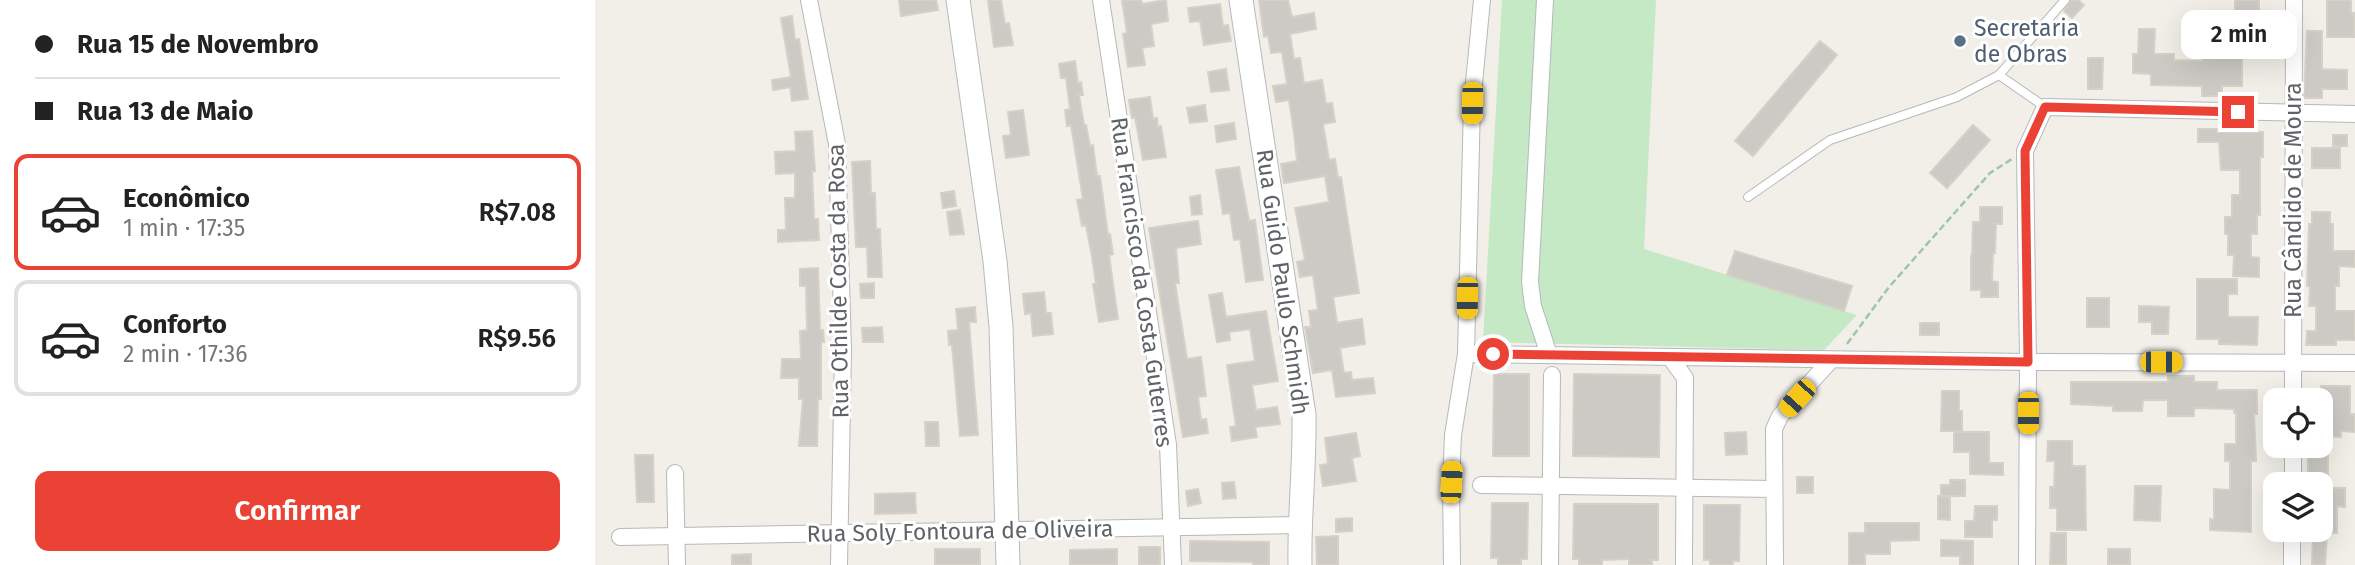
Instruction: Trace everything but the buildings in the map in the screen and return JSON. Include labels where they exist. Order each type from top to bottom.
[{"type":"street","name":"Rua Othilde Costa da Rosa","points":[[809,0],[837,144],[843,350],[839,565]]},
{"type":"street","points":[[958,0],[1001,327],[1008,565]]},
{"type":"street","name":"Rua Francisco da Costa Guterres","points":[[1101,0],[1168,445],[1173,565]]},
{"type":"street","name":"Rua Guido Paulo Schmidh","points":[[1241,0],[1304,415],[1300,565]]},
{"type":"street","points":[[1452,565],[1453,435],[1466,354],[1472,103],[1482,0]]},
{"type":"street","points":[[1545,0],[1530,282],[1533,306],[1549,355]]},
{"type":"street","name":"Rua Cândido de Moura","points":[[2293,388],[2294,0]]},
{"type":"street","points":[[2027,565],[2025,151],[2045,107],[2355,114]]},
{"type":"street","points":[[1466,354],[2028,362],[2355,363]]},
{"type":"street","points":[[1670,357],[1685,378],[1684,565]]},
{"type":"street","points":[[1775,565],[1774,429],[1780,416],[1831,360]]},
{"type":"street","points":[[1550,565],[1552,374]]},
{"type":"street","points":[[675,473],[677,565]]},
{"type":"street","points":[[1481,485],[1774,489]]},
{"type":"street","name":"Rua Soly Fontoura de Oliveira","points":[[620,537],[1299,526]]},
{"type":"street","points":[[2292,542],[2292,565]]},
{"type":"lane","points":[[1748,197],[1830,140],[1958,97],[1999,75],[2065,0]]},
{"type":"lane","points":[[1999,75],[2045,107]]},
{"type":"path","points":[[1848,360],[1846,346],[1889,287],[1990,173],[2025,151]]},
{"type":"green space","points":[[1502,0],[1656,0],[1644,249],[1857,315],[1824,350],[1483,342]]},
{"type":"place","name":"Secretaria de Obras","points":[[1960,41]]},
{"type":"route","points":[[1493,354],[2028,362],[2025,151],[2045,107],[2238,112]]}]
